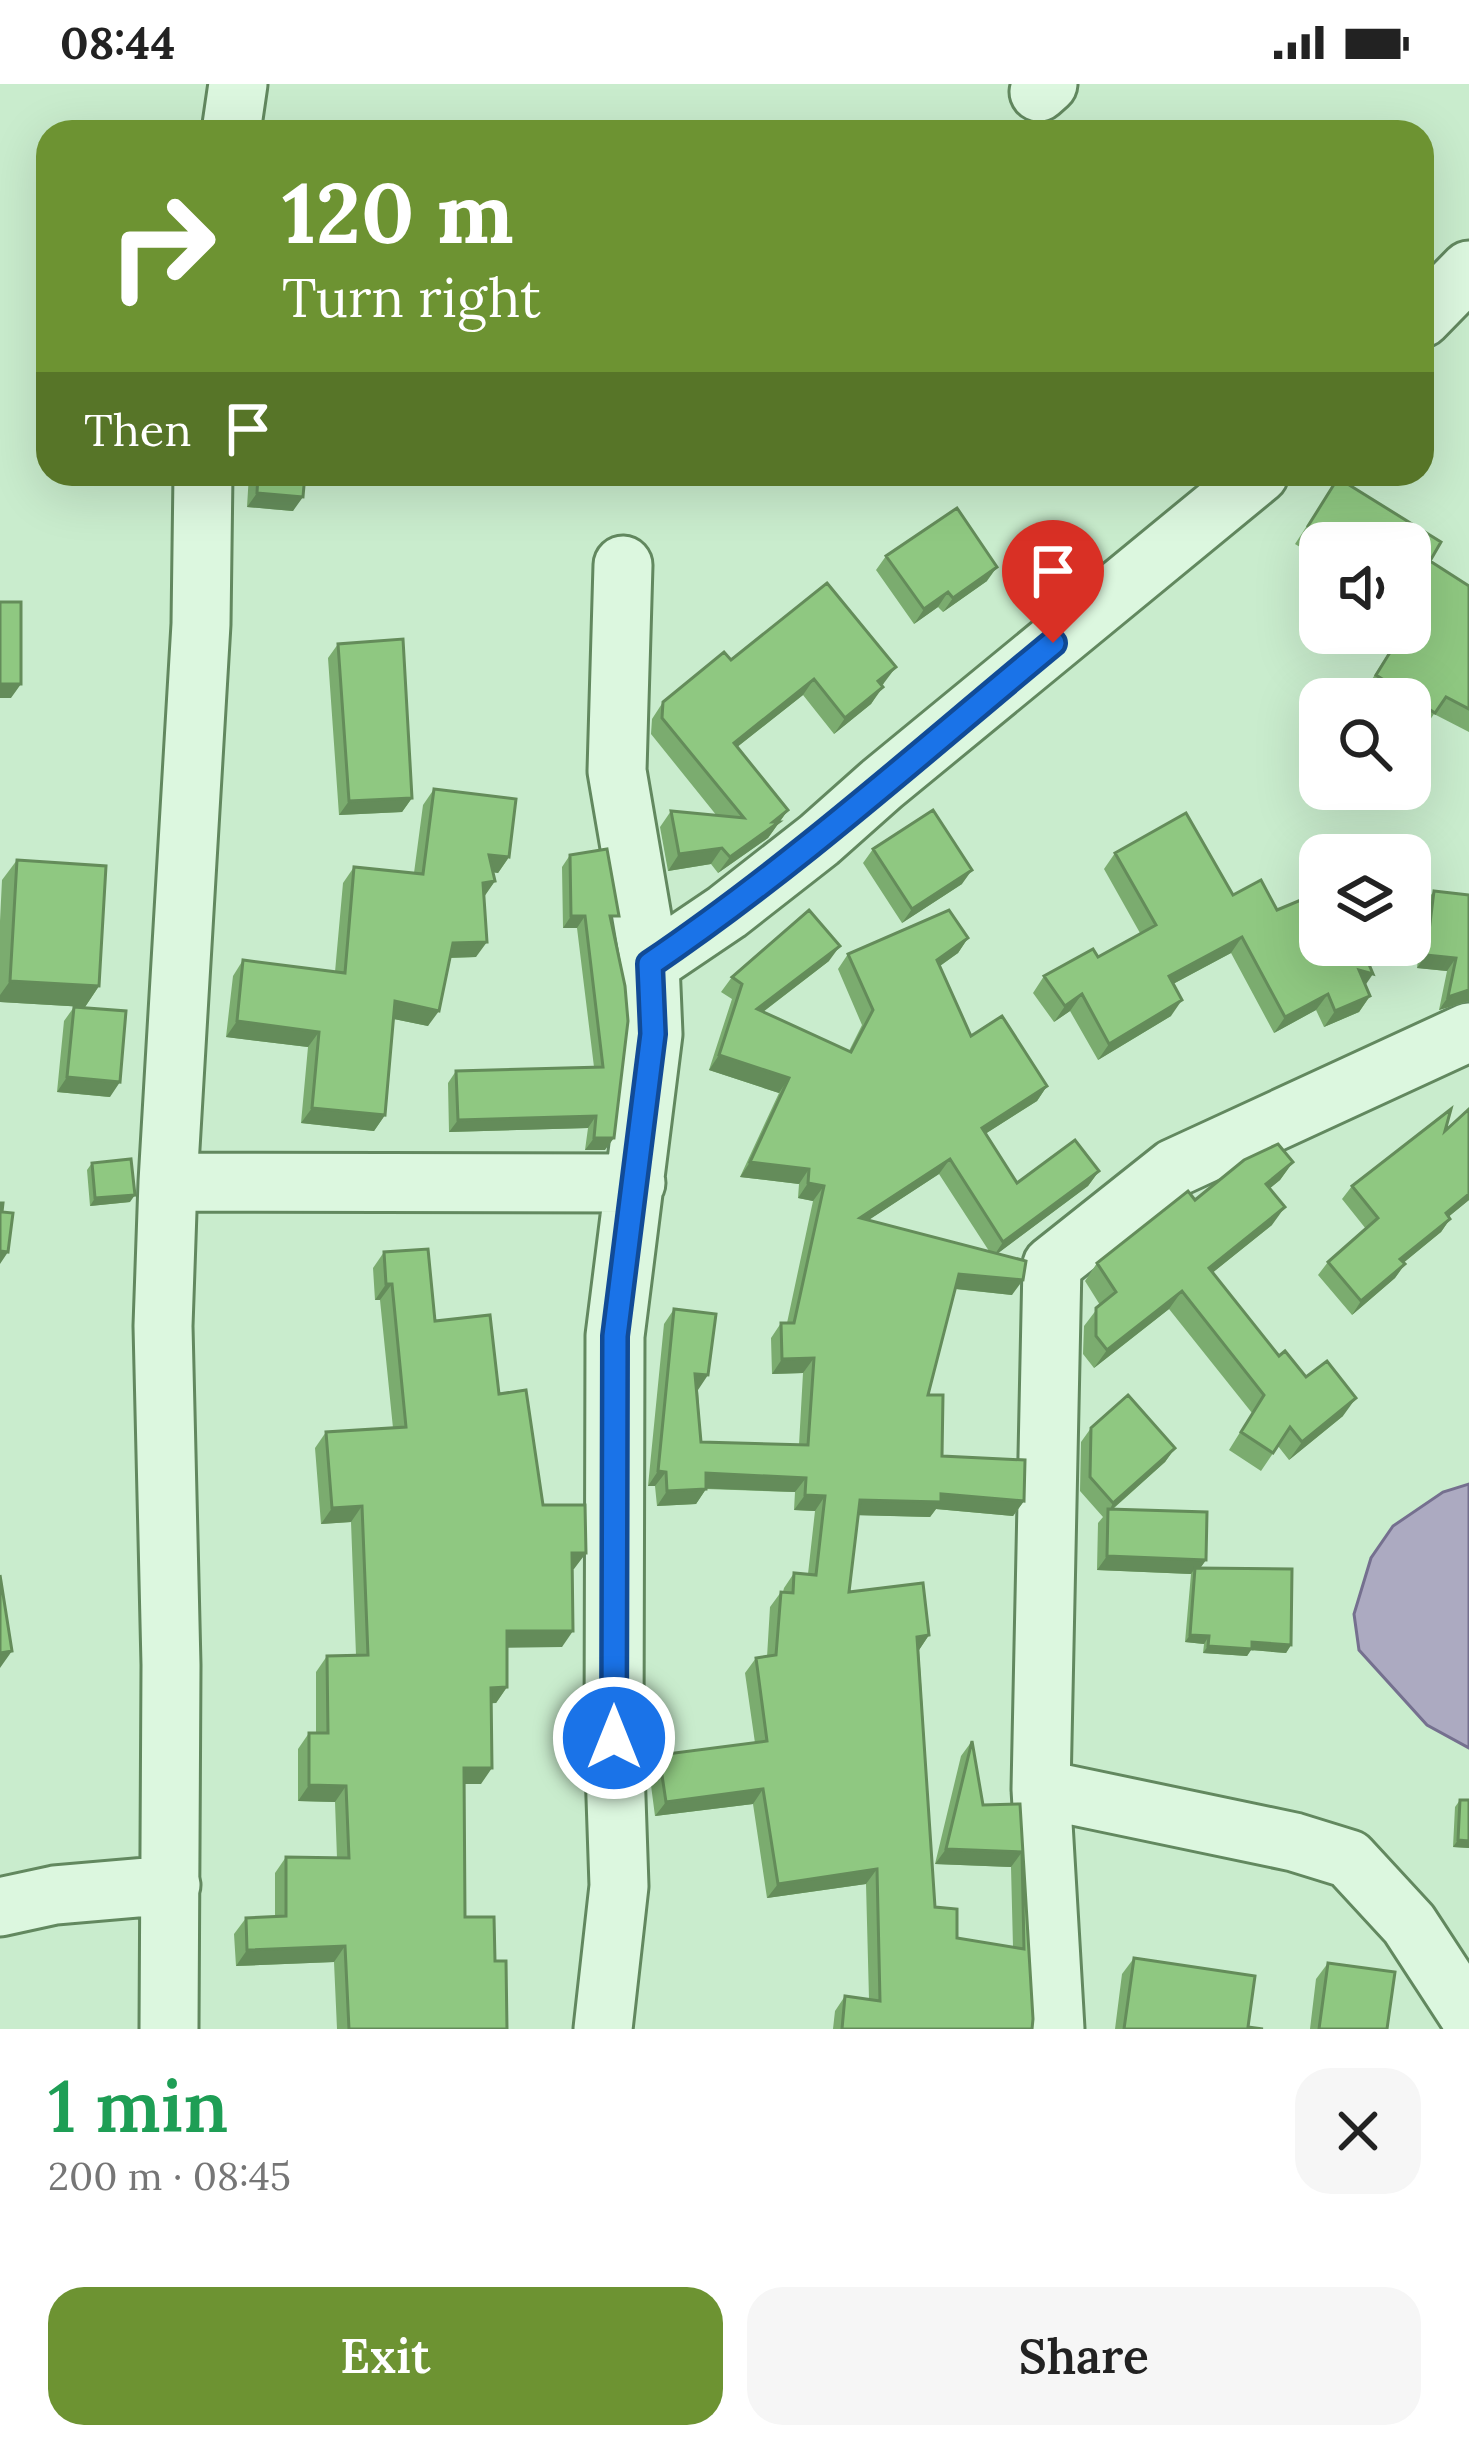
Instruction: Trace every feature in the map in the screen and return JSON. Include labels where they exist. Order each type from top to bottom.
[{"type":"street","points":[[233,120],[238,84]]},
{"type":"street","points":[[1434,306],[1469,270]]},
{"type":"street","points":[[169,2029],[170,1529],[164,1326],[168,1182],[202,624],[203,486]]},
{"type":"street","points":[[650,964],[727,912],[819,840],[1244,486]]},
{"type":"street","points":[[603,2029],[619,1886],[614,1738],[615,1336],[653,1034],[650,964],[617,771],[623,565]]},
{"type":"street","points":[[1055,2029],[1041,1789],[1052,1265],[1174,1168],[1469,1032]]},
{"type":"street","points":[[168,1182],[636,1183]]},
{"type":"street","points":[[1041,1789],[1294,1842],[1348,1859],[1408,1924],[1469,2016]]},
{"type":"street","points":[[0,1907],[55,1894],[171,1885]]},
{"type":"water","points":[[1469,1484],[1469,1748],[1427,1725],[1359,1650],[1354,1614],[1371,1558],[1393,1526],[1443,1492]]},
{"type":"building","points":[[257,486],[304,486],[303,497],[257,493]]},
{"type":"building","points":[[1333,486],[1351,486],[1409,522],[1310,522]]},
{"type":"building","points":[[957,508],[997,567],[953,598],[948,592],[924,609],[886,556]]},
{"type":"building","points":[[1431,536],[1441,542],[1431,559]]},
{"type":"building","points":[[1431,562],[1469,586],[1469,709],[1446,697],[1435,713],[1431,710],[1431,678],[1376,675],[1389,654],[1431,654]]},
{"type":"building","points":[[827,583],[896,667],[878,681],[883,687],[845,718],[814,679],[734,743],[788,810],[773,822],[779,822],[730,857],[722,848],[679,854],[671,811],[744,818],[662,718],[663,702],[724,652],[731,660]]},
{"type":"building","points":[[0,602],[21,602],[21,684],[0,684]]},
{"type":"building","points":[[403,639],[412,798],[349,801],[338,644]]},
{"type":"building","points":[[434,789],[516,799],[509,857],[489,855],[495,881],[483,883],[487,942],[453,943],[439,1011],[395,1001],[385,1115],[312,1108],[319,1032],[237,1021],[243,960],[345,973],[354,867],[423,874]]},
{"type":"building","points":[[933,810],[972,870],[912,909],[873,849]]},
{"type":"building","points":[[1186,813],[1233,895],[1261,880],[1277,910],[1299,901],[1299,966],[1370,966],[1373,974],[1359,970],[1370,996],[1335,1011],[1328,994],[1285,1017],[1242,937],[1169,976],[1182,1000],[1109,1044],[1082,994],[1065,1006],[1044,976],[1093,949],[1098,957],[1156,925],[1115,853]]},
{"type":"building","points":[[607,849],[619,916],[610,916],[628,1021],[614,1138],[594,1138],[596,1116],[458,1120],[456,1071],[603,1067],[585,916],[571,916],[570,855]]},
{"type":"building","points":[[17,860],[106,866],[99,986],[10,981]]},
{"type":"building","points":[[1434,891],[1469,895],[1469,990],[1448,997],[1456,958],[1431,956]]},
{"type":"building","points":[[809,910],[840,946],[757,1009],[851,1052],[873,1010],[848,954],[949,910],[968,938],[937,960],[971,1036],[1002,1016],[1047,1086],[982,1128],[1017,1183],[1075,1140],[1099,1171],[1003,1242],[950,1159],[860,1218],[1026,1261],[1023,1280],[959,1274],[928,1395],[943,1395],[942,1456],[1025,1460],[1024,1501],[941,1494],[941,1502],[860,1500],[849,1592],[923,1583],[929,1635],[917,1637],[935,1907],[957,1909],[957,1938],[1024,1949],[1022,1852],[946,1849],[972,1741],[983,1805],[1020,1804],[1032,2029],[842,2029],[845,1996],[880,2001],[877,1869],[778,1884],[763,1789],[666,1802],[659,1755],[767,1741],[756,1658],[776,1655],[781,1592],[793,1593],[794,1573],[816,1575],[825,1496],[805,1495],[806,1478],[706,1473],[706,1489],[667,1491],[666,1472],[658,1471],[674,1309],[716,1314],[708,1375],[695,1374],[701,1442],[808,1445],[814,1358],[782,1359],[781,1323],[794,1323],[824,1186],[808,1183],[809,1169],[750,1162],[789,1078],[719,1055],[742,984],[732,977]]},
{"type":"building","points":[[74,1007],[126,1011],[120,1082],[67,1077]]},
{"type":"building","points":[[1451,1109],[1445,1131],[1469,1109],[1469,1194],[1446,1213],[1450,1219],[1400,1259],[1405,1264],[1361,1301],[1328,1262],[1378,1218],[1352,1186]]},
{"type":"building","points":[[1278,1144],[1293,1162],[1266,1184],[1285,1207],[1209,1268],[1279,1356],[1285,1351],[1306,1377],[1327,1361],[1356,1398],[1302,1442],[1290,1427],[1273,1453],[1241,1432],[1264,1395],[1182,1291],[1107,1350],[1096,1336],[1096,1308],[1116,1292],[1097,1263],[1188,1191],[1195,1200],[1244,1160]]},
{"type":"building","points":[[131,1159],[135,1195],[95,1198],[92,1163]]},
{"type":"building","points":[[0,1203],[2,1212],[13,1213],[8,1252],[0,1251]]},
{"type":"building","points":[[428,1249],[435,1321],[490,1315],[499,1394],[526,1390],[543,1505],[585,1505],[586,1553],[572,1553],[573,1631],[507,1631],[507,1687],[491,1688],[492,1768],[464,1768],[465,1917],[494,1917],[495,1961],[506,1961],[507,2029],[349,2029],[345,1946],[247,1950],[246,1918],[286,1916],[286,1857],[349,1858],[346,1786],[309,1785],[309,1733],[328,1733],[327,1656],[368,1655],[362,1506],[332,1508],[326,1432],[406,1427],[392,1284],[386,1284],[384,1252]]},
{"type":"building","points":[[1128,1395],[1175,1448],[1113,1503],[1090,1477],[1091,1428]]},
{"type":"building","points":[[1108,1509],[1207,1512],[1206,1560],[1107,1556]]},
{"type":"building","points":[[1195,1568],[1292,1569],[1291,1645],[1208,1646],[1209,1636],[1190,1635]]},
{"type":"building","points":[[0,1575],[12,1651],[0,1653]]},
{"type":"building","points":[[1460,1800],[1469,1800],[1469,1841],[1458,1840]]},
{"type":"building","points":[[1134,1958],[1255,1976],[1248,2027],[1263,2029],[1124,2029]]},
{"type":"building","points":[[1328,1963],[1395,1972],[1387,2029],[1319,2029]]},
{"type":"route","points":[[614,1738],[615,1336],[653,1034],[650,964],[727,912],[819,840],[1053,643]]}]
